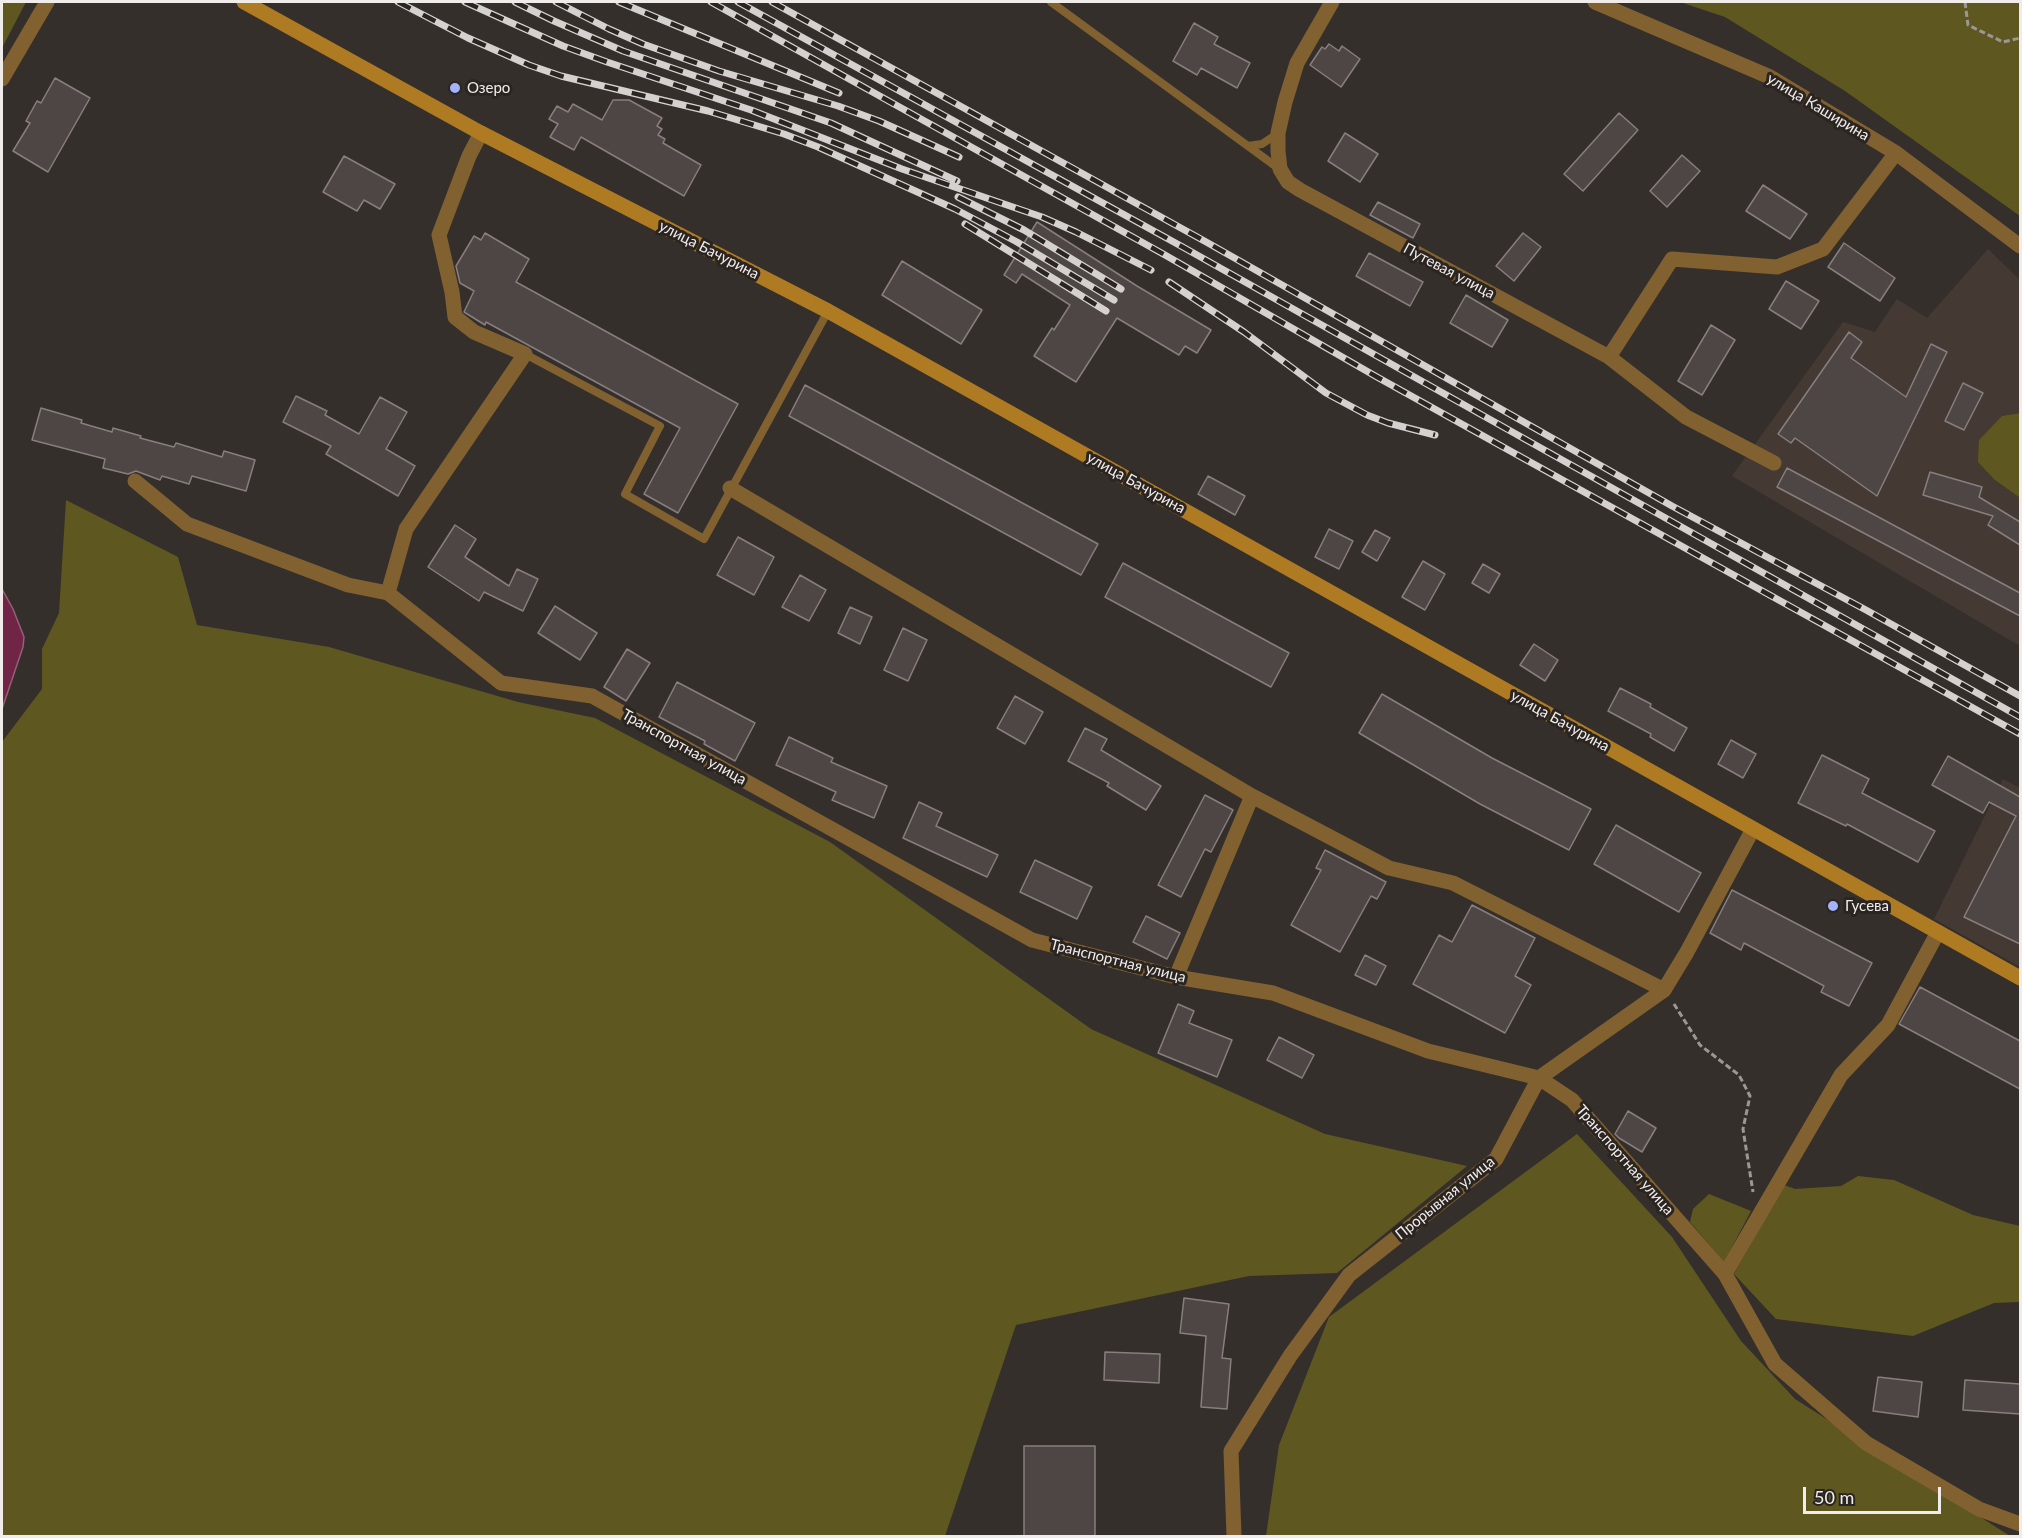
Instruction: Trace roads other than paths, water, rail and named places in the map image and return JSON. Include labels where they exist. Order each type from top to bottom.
[{"type":"street","points":[[2,79],[47,2]]},
{"type":"street","name":"улица Бачурина","points":[[244,2],[481,133],[828,311],[2020,978]]},
{"type":"street","points":[[1280,169],[1278,133],[1297,63],[1332,2]]},
{"type":"street","name":"улица Каширина","points":[[1595,2],[1770,77],[1896,153],[2020,246]]},
{"type":"street","points":[[388,593],[406,529],[525,354],[474,332],[455,317],[452,292],[439,235],[469,156],[481,133]]},
{"type":"street","points":[[1609,357],[1672,259],[1777,267],[1823,249],[1896,153]]},
{"type":"street","name":"Путевая улица","points":[[1280,169],[1288,182],[1300,190],[1609,357],[1686,417],[1774,463]]},
{"type":"street","name":"Транспортная улица","points":[[135,481],[187,524],[348,585],[388,593],[501,683],[592,696],[1032,940],[1176,977],[1273,993],[1428,1051],[1539,1078],[1572,1100],[1725,1274],[1775,1364],[1866,1443],[1979,1509],[2020,1524]]},
{"type":"street","points":[[730,488],[1252,796],[1389,868],[1452,883],[1664,990]]},
{"type":"street","points":[[1176,977],[1252,796]]},
{"type":"street","name":"Прорывная улица","points":[[1234,1536],[1231,1451],[1290,1356],[1349,1275],[1496,1159],[1539,1078],[1664,990],[1754,829]]},
{"type":"street","points":[[1725,1274],[1841,1075],[1888,1025],[1938,932]]},
{"type":"lane","points":[[1052,2],[1280,169]]},
{"type":"lane","points":[[1248,146],[1262,144],[1278,133]]},
{"type":"lane","points":[[525,354],[660,426],[625,495],[704,539],[828,311]]},
{"type":"railway","points":[[398,2],[468,38],[529,65],[561,76],[708,111],[818,147],[955,209],[1017,242],[1114,300]]},
{"type":"railway","points":[[465,2],[563,46],[751,110],[902,169],[1042,217],[1151,270]]},
{"type":"railway","points":[[515,2],[623,51],[831,123],[957,181]]},
{"type":"railway","points":[[556,2],[643,44],[719,71],[838,106],[879,121],[959,157]]},
{"type":"railway","points":[[619,2],[839,93]]},
{"type":"railway","points":[[711,2],[1165,255],[1377,377],[2020,734]]},
{"type":"railway","points":[[738,2],[1181,246],[2020,717]]},
{"type":"railway","points":[[772,2],[1208,243],[1672,506],[2020,696]]},
{"type":"railway","points":[[958,197],[1024,230],[1121,289]]},
{"type":"railway","points":[[965,224],[1106,311]]},
{"type":"railway","points":[[1169,282],[1244,332],[1326,393],[1367,415],[1435,435]]},
{"type":"place","name":"Озеро","points":[[455,88]]},
{"type":"place","name":"Гусева","points":[[1833,906]]}]
